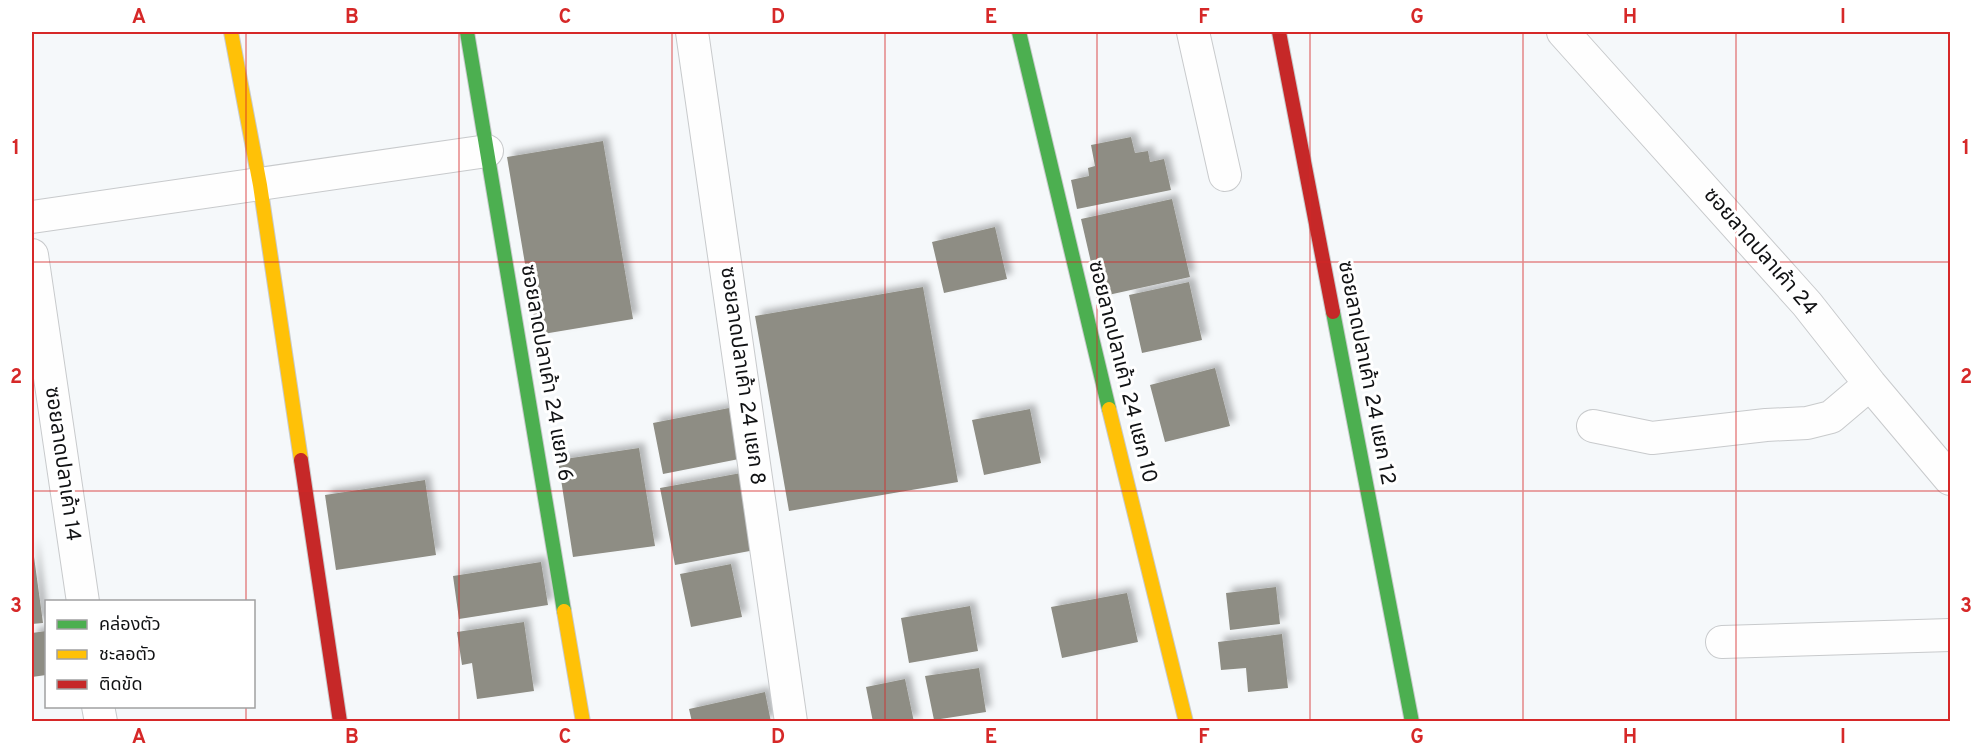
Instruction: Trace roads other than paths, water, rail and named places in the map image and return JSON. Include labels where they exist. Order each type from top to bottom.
[{"type":"street","points":[[231,32],[260,185],[340,722]]},
{"type":"street","name":"ซอยลาดปลาเค้า 24 แยก 6","points":[[467,32],[583,722]]},
{"type":"street","name":"ซอยลาดปลาเค้า 24 แยก 8","points":[[692,32],[792,722]]},
{"type":"street","name":"ซอยลาดปลาเค้า 24 แยก 10","points":[[1019,32],[1186,722]]},
{"type":"street","points":[[1193,32],[1225,175]]},
{"type":"street","name":"ซอยลาดปลาเค้า 24 แยก 12","points":[[1279,32],[1412,722]]},
{"type":"street","name":"ซอยลาดปลาเค้า 24","points":[[1563,32],[1807,304],[1870,384],[1950,479]]},
{"type":"street","points":[[32,217],[487,152]]},
{"type":"street","name":"ซอยลาดปลาเค้า 14","points":[[32,255],[83,600]]},
{"type":"street","points":[[1593,426],[1652,438],[1766,425],[1807,423],[1831,417],[1870,384]]},
{"type":"street","points":[[1722,642],[1950,635]]}]
